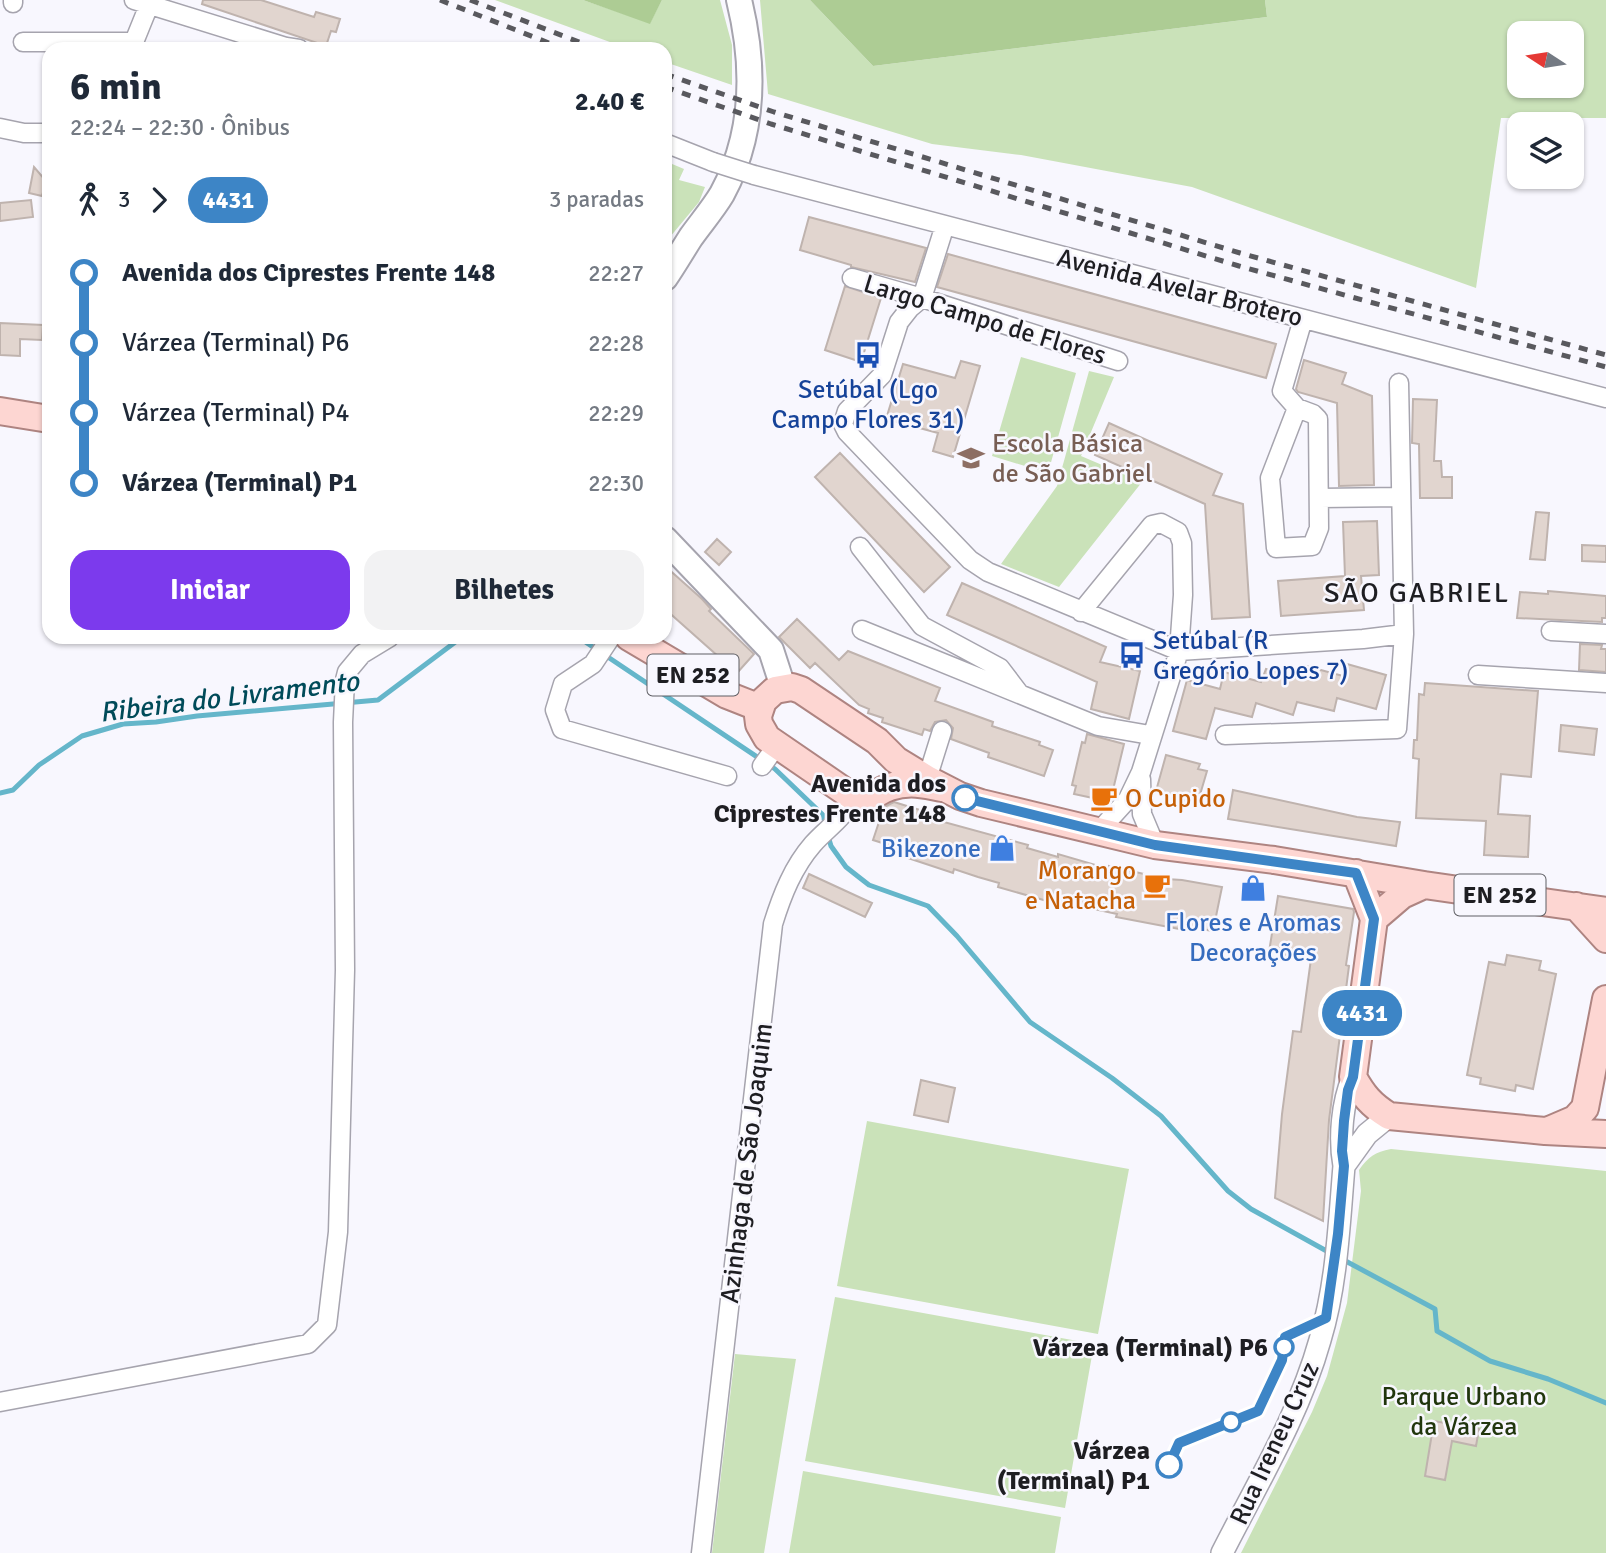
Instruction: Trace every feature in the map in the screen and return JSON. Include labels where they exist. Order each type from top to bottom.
[{"type":"main road","points":[[672,267],[723,193],[745,135],[750,76],[746,30],[739,0]]},
{"type":"main road","points":[[672,257],[692,236]]},
{"type":"main road","points":[[0,411],[42,418]]},
{"type":"main road","points":[[672,546],[771,650],[783,687]]},
{"type":"main road","name":"EN 252","points":[[616,644],[760,708]]},
{"type":"main road","name":"EN 252","points":[[934,783],[916,783],[885,789],[870,798],[853,797],[770,755],[758,716],[760,708],[769,694],[783,687],[801,690],[883,746],[896,760],[934,783],[982,803],[1155,845],[1606,911]]},
{"type":"main road","points":[[885,789],[892,773],[888,751]]},
{"type":"main road","points":[[1356,873],[1374,919],[1353,1077],[1373,1106],[1389,1116],[1606,1134]]},
{"type":"main road","points":[[1374,919],[1402,895],[1424,884]]},
{"type":"main road","points":[[1576,906],[1606,939]]},
{"type":"main road","points":[[1545,1131],[1574,1119],[1585,1108],[1606,999]]},
{"type":"street","points":[[23,42],[134,42],[142,2],[270,42]]},
{"type":"street","points":[[0,128],[24,133],[42,133]]},
{"type":"street","name":"Avenida Avelar Brotero","points":[[672,146],[754,175],[1606,398]]},
{"type":"street","points":[[945,225],[922,298],[900,322],[881,375],[847,411],[844,424],[847,432],[970,560],[1005,580],[1179,651],[1404,634]]},
{"type":"street","name":"Largo Campo de Flores","points":[[852,278],[1118,360]]},
{"type":"street","points":[[1297,408],[1270,478],[1269,491],[1276,548],[1312,546],[1320,528],[1318,419],[1313,414],[1297,408],[1282,391],[1303,319]]},
{"type":"street","points":[[1225,735],[1397,729],[1404,634],[1399,383]]},
{"type":"street","points":[[1320,498],[1401,497]]},
{"type":"street","points":[[1081,612],[1152,525],[1161,523],[1178,532],[1182,543],[1183,613],[1179,651],[1150,735],[1141,772],[1129,799],[1099,831]]},
{"type":"street","points":[[860,547],[922,626],[1000,668],[1019,694]]},
{"type":"street","points":[[862,630],[1098,726],[1150,735]]},
{"type":"street","points":[[1551,631],[1606,634]]},
{"type":"street","points":[[0,1402],[308,1344],[327,1325],[338,1232],[345,970],[345,680],[347,672],[362,654],[378,644]]},
{"type":"street","points":[[610,644],[582,672],[563,684],[555,710],[562,729],[727,776]]},
{"type":"street","points":[[1478,674],[1606,683]]},
{"type":"street","points":[[934,783],[942,731]]},
{"type":"street","points":[[1141,772],[1140,808],[1155,845]]},
{"type":"street","name":"Azinhaga de São Joaquim","points":[[701,1553],[773,924],[788,882],[812,845],[845,813],[853,797]]},
{"type":"street","name":"Rua Ireneu Cruz","points":[[1222,1553],[1305,1384],[1326,1318],[1338,1234],[1344,1166],[1344,1121],[1348,1090],[1353,1077]]},
{"type":"street","points":[[1344,1166],[1367,1134],[1389,1116]]},
{"type":"green space","points":[[495,0],[583,0],[650,23],[662,0],[720,0],[732,45],[732,85],[672,64],[672,42],[610,42]]},
{"type":"green space","points":[[583,0],[662,0],[650,24]]},
{"type":"green space","points":[[760,0],[810,0],[873,66],[1267,17],[1265,0],[1606,0],[1606,118],[1584,118],[1584,112],[1507,112],[1507,118],[1501,118],[1476,288],[1192,187],[1021,155],[932,144],[768,94]]},
{"type":"green space","points":[[810,0],[1265,0],[1267,17],[873,66]]},
{"type":"green space","points":[[672,164],[684,169],[679,180],[705,187],[699,202],[672,235]]},
{"type":"green space","points":[[1021,357],[1076,373],[1048,473],[992,456]]},
{"type":"green space","points":[[1089,371],[1114,377],[1081,456],[1142,482],[1059,587],[1001,564],[1057,486]]},
{"type":"green space","points":[[867,1121],[1129,1169],[1098,1334],[837,1286]]},
{"type":"green space","name":"Parque Urbano da Várzea","points":[[1391,1149],[1606,1171],[1606,1553],[1241,1553],[1312,1412],[1327,1376],[1347,1303],[1361,1191],[1359,1170],[1372,1156]]},
{"type":"green space","points":[[835,1297],[1094,1344],[1065,1508],[805,1461]]},
{"type":"green space","points":[[735,1354],[796,1359],[764,1553],[712,1553]]},
{"type":"green space","points":[[803,1471],[1061,1517],[1055,1553],[789,1553]]},
{"type":"building","points":[[203,0],[261,0],[314,17],[316,12],[340,19],[336,32],[331,31],[327,42],[314,42],[202,4]]},
{"type":"building","points":[[34,167],[42,176],[42,196],[29,193]]},
{"type":"building","points":[[31,200],[33,217],[0,221],[0,203]]},
{"type":"building","points":[[809,217],[926,248],[915,282],[851,267],[800,250]]},
{"type":"building","points":[[948,254],[1276,344],[1266,378],[937,287]]},
{"type":"building","points":[[845,286],[881,298],[861,362],[825,350]]},
{"type":"building","points":[[0,323],[42,325],[42,340],[20,339],[20,356],[0,355]]},
{"type":"building","points":[[1304,360],[1346,373],[1342,384],[1372,396],[1374,485],[1339,486],[1337,403],[1298,392],[1296,389]]},
{"type":"building","points":[[961,361],[980,366],[953,457],[933,451],[938,433],[886,419],[903,364],[955,378]]},
{"type":"building","points":[[1413,399],[1437,400],[1434,461],[1441,461],[1442,477],[1452,477],[1452,498],[1420,498],[1419,444],[1412,443]]},
{"type":"building","points":[[1109,423],[1222,474],[1213,495],[1243,504],[1250,617],[1212,619],[1205,504],[1095,455]]},
{"type":"building","points":[[840,453],[950,567],[924,592],[815,477]]},
{"type":"building","points":[[1536,512],[1549,513],[1545,560],[1530,559]]},
{"type":"building","points":[[1377,521],[1379,575],[1361,576],[1364,610],[1281,616],[1278,581],[1345,576],[1343,522]]},
{"type":"building","points":[[717,539],[731,552],[719,565],[705,552]]},
{"type":"building","points":[[1582,545],[1606,546],[1606,562],[1582,561]]},
{"type":"building","points":[[672,572],[702,599],[711,609],[709,611],[754,654],[737,673],[672,615]]},
{"type":"building","points":[[962,583],[1106,647],[1100,662],[1140,671],[1129,719],[1091,709],[1097,682],[947,615]]},
{"type":"building","points":[[1548,591],[1606,596],[1606,618],[1602,618],[1602,622],[1517,618],[1520,592],[1548,594]]},
{"type":"building","points":[[797,619],[839,660],[848,651],[940,688],[935,701],[993,722],[992,726],[1040,742],[1039,745],[1053,750],[1044,776],[988,757],[989,753],[951,739],[953,728],[946,720],[935,722],[930,731],[924,729],[922,735],[882,722],[883,718],[868,713],[869,709],[859,705],[815,663],[810,668],[779,637]]},
{"type":"building","points":[[1580,644],[1602,645],[1601,649],[1606,649],[1606,672],[1579,670]]},
{"type":"building","points":[[1347,664],[1386,675],[1376,709],[1337,698],[1334,711],[1297,702],[1293,715],[1256,703],[1252,717],[1215,708],[1206,739],[1173,731],[1187,680],[1220,689],[1224,672],[1261,682],[1266,669],[1303,679],[1306,666],[1343,676]]},
{"type":"building","points":[[1425,683],[1538,691],[1531,777],[1501,774],[1498,814],[1530,816],[1528,857],[1484,855],[1486,821],[1416,818],[1419,759],[1413,758],[1414,740],[1417,740],[1419,694],[1424,695]]},
{"type":"building","points":[[1561,725],[1597,729],[1594,755],[1559,751]]},
{"type":"building","points":[[1087,734],[1124,744],[1112,794],[1095,790],[1093,798],[1074,794],[1076,786],[1072,785],[1082,742],[1085,743]]},
{"type":"building","points":[[1166,755],[1200,764],[1198,769],[1207,771],[1197,805],[1156,791]]},
{"type":"building","points":[[1233,790],[1357,817],[1400,822],[1396,846],[1228,819]]},
{"type":"building","points":[[894,802],[923,811],[922,816],[1028,845],[1027,848],[1058,857],[1058,854],[1109,869],[1109,866],[1166,879],[1222,887],[1213,931],[1190,927],[1190,931],[1116,917],[1117,914],[1062,902],[1061,905],[998,887],[999,883],[954,869],[953,873],[893,853],[895,847],[873,840],[884,807]]},
{"type":"building","points":[[809,874],[872,903],[865,917],[803,888]]},
{"type":"building","points":[[1278,896],[1353,909],[1354,912],[1329,1120],[1323,1221],[1275,1198],[1293,1031],[1301,1032],[1311,959],[1269,952]]},
{"type":"building","points":[[1507,955],[1541,961],[1539,970],[1556,974],[1533,1089],[1516,1085],[1515,1091],[1480,1084],[1481,1078],[1467,1075],[1489,962],[1505,965]]},
{"type":"building","points":[[921,1080],[955,1088],[948,1122],[914,1115]]},
{"type":"building","points":[[1434,1421],[1479,1429],[1476,1446],[1452,1441],[1445,1480],[1425,1476]]},
{"type":"waterway","name":"Ribeira do Livramento","points":[[0,793],[13,790],[39,765],[82,736],[123,724],[378,700],[453,644]]},
{"type":"waterway","name":"Ribeira do Livramento","points":[[588,644],[775,769],[823,815],[826,826]]},
{"type":"waterway","name":"Ribeira do Livramento","points":[[828,836],[831,846],[846,867],[869,885],[928,906],[1030,1022],[1112,1078],[1161,1116],[1228,1191],[1251,1209],[1332,1254]]},
{"type":"waterway","name":"Ribeira do Livramento","points":[[1340,1258],[1435,1309],[1437,1331],[1490,1361],[1548,1379],[1606,1403]]},
{"type":"railway","points":[[440,0],[546,42]]},
{"type":"railway","points":[[470,0],[579,42]]},
{"type":"railway","points":[[672,76],[774,112],[1240,253],[1606,355]]},
{"type":"railway","points":[[672,89],[771,124],[1239,266],[1606,367]]},
{"type":"bus line","name":"4431","points":[[965,798],[1155,845],[1356,873],[1374,919],[1353,1077],[1348,1090],[1344,1121],[1344,1166],[1338,1234],[1326,1318],[1285,1337],[1282,1360],[1258,1411],[1179,1443],[1169,1465]]},
{"type":"place","name":"Setúbal (Lgo Campo Flores 31)","points":[[868,355]]},
{"type":"place","name":"Escola Básica de São Gabriel","points":[[971,458]]},
{"type":"place","name":"Setúbal (R Gregório Lopes 7)","points":[[1132,655]]},
{"type":"place","name":"Avenida dos Ciprestes Frente 148","points":[[965,798]]},
{"type":"place","name":"O Cupido","points":[[1104,798]]},
{"type":"place","name":"Bikezone","points":[[1002,848]]},
{"type":"place","name":"Morango e Natacha","points":[[1157,885]]},
{"type":"place","name":"Flores e Aromas Decorações","points":[[1253,888]]},
{"type":"place","name":"Várzea (Terminal) P6","points":[[1284,1347]]},
{"type":"place","name":"Várzea (Terminal) P1","points":[[1169,1465]]},
{"type":"district","name":"SÃO GABRIEL","points":[[1417,592]]}]
